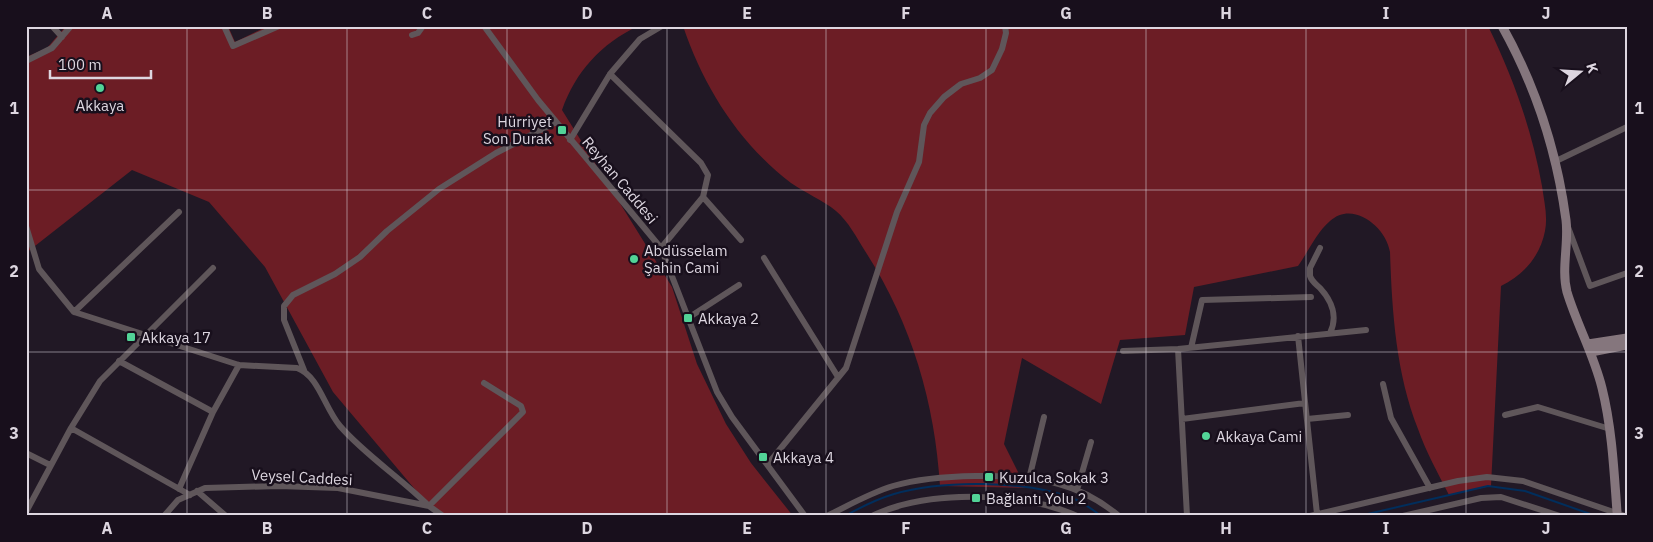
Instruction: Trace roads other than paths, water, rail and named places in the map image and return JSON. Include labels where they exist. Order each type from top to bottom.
[{"type":"street","points":[[52,26],[62,37]]},
{"type":"street","points":[[26,61],[52,48],[71,26]]},
{"type":"street","points":[[224,26],[233,46],[279,26]]},
{"type":"street","points":[[412,35],[418,33],[423,26]]},
{"type":"street","name":"Reyhan Caddesi","points":[[484,26],[570,140],[661,248],[717,392],[805,516]]},
{"type":"street","points":[[570,140],[610,74],[640,39],[662,26]]},
{"type":"street","points":[[768,464],[846,368],[897,212],[919,162],[924,125],[930,113],[944,97],[961,84],[992,70],[1002,49],[1006,33],[1005,26]]},
{"type":"street","points":[[1502,26],[1532,89],[1554,162],[1566,221],[1590,286],[1627,273]]},
{"type":"street","points":[[610,74],[701,162],[708,175],[703,197],[661,248]]},
{"type":"street","points":[[484,383],[521,406],[523,412],[429,506],[340,426],[321,398],[315,382],[304,370],[283,313],[287,300],[308,286],[335,274],[360,257],[387,230],[439,189],[496,153],[556,122]]},
{"type":"street","points":[[1554,162],[1627,127]]},
{"type":"street","points":[[703,197],[741,240]]},
{"type":"street","points":[[74,312],[179,212]]},
{"type":"street","points":[[1298,336],[1307,419],[1314,515],[1476,478],[1507,478],[1621,514],[1610,429],[1602,388],[1590,348],[1567,290],[1566,221]]},
{"type":"street","points":[[26,226],[38,269],[74,312],[238,365],[304,370]]},
{"type":"street","points":[[1320,248],[1310,268],[1310,276],[1321,289],[1334,311],[1335,319],[1330,333]]},
{"type":"street","points":[[764,258],[838,377]]},
{"type":"street","points":[[34,516],[26,513],[71,428],[100,381],[213,268]]},
{"type":"street","points":[[688,318],[739,285]]},
{"type":"street","points":[[1191,348],[1202,300],[1311,297]]},
{"type":"street","points":[[1123,352],[1191,348],[1366,330]]},
{"type":"street","points":[[1590,348],[1627,338]]},
{"type":"street","points":[[1590,348],[1627,345]]},
{"type":"street","points":[[1178,349],[1186,516]]},
{"type":"street","points":[[119,361],[213,412]]},
{"type":"street","points":[[179,489],[213,412],[238,365]]},
{"type":"street","points":[[1383,384],[1391,418],[1430,488]]},
{"type":"street","points":[[1182,419],[1305,403]]},
{"type":"street","points":[[1505,415],[1538,407],[1610,429]]},
{"type":"street","points":[[1307,419],[1348,415]]},
{"type":"street","points":[[1029,479],[1044,417]]},
{"type":"street","points":[[71,428],[190,495]]},
{"type":"street","points":[[1077,490],[1091,442]]},
{"type":"street","points":[[26,453],[50,466]]},
{"type":"street","points":[[827,516],[881,490],[912,482],[982,477],[1029,479],[1049,482],[1077,490],[1119,516]]},
{"type":"street","name":"Veysel Caddesi","points":[[164,516],[178,500],[205,488],[279,486],[338,488],[429,506],[444,516]]},
{"type":"street","points":[[197,491],[226,516]]},
{"type":"street","points":[[1403,516],[1481,498],[1501,497],[1560,516]]},
{"type":"street","points":[[872,516],[889,508],[913,502],[976,498],[1047,506],[1076,516]]},
{"type":"waterway","points":[[845,516],[863,506],[894,494],[913,489],[959,484],[1008,485],[1053,492],[1072,498],[1091,508],[1101,516]]},
{"type":"waterway","points":[[1359,516],[1488,486],[1525,491],[1596,516]]},
{"type":"place","name":"Akkaya","points":[[100,88]]},
{"type":"place","name":"Hürriyet Son Durak","points":[[562,130]]},
{"type":"place","name":"Abdüsselam Şahin Cami","points":[[634,259]]},
{"type":"place","name":"Akkaya 2","points":[[688,318]]},
{"type":"place","name":"Akkaya 17","points":[[131,337]]},
{"type":"place","name":"Akkaya Cami","points":[[1206,436]]},
{"type":"place","name":"Akkaya 4","points":[[763,457]]},
{"type":"place","name":"Kuzulca Sokak 3","points":[[989,477]]},
{"type":"place","name":"Bağlantı Yolu 2","points":[[976,498]]}]
